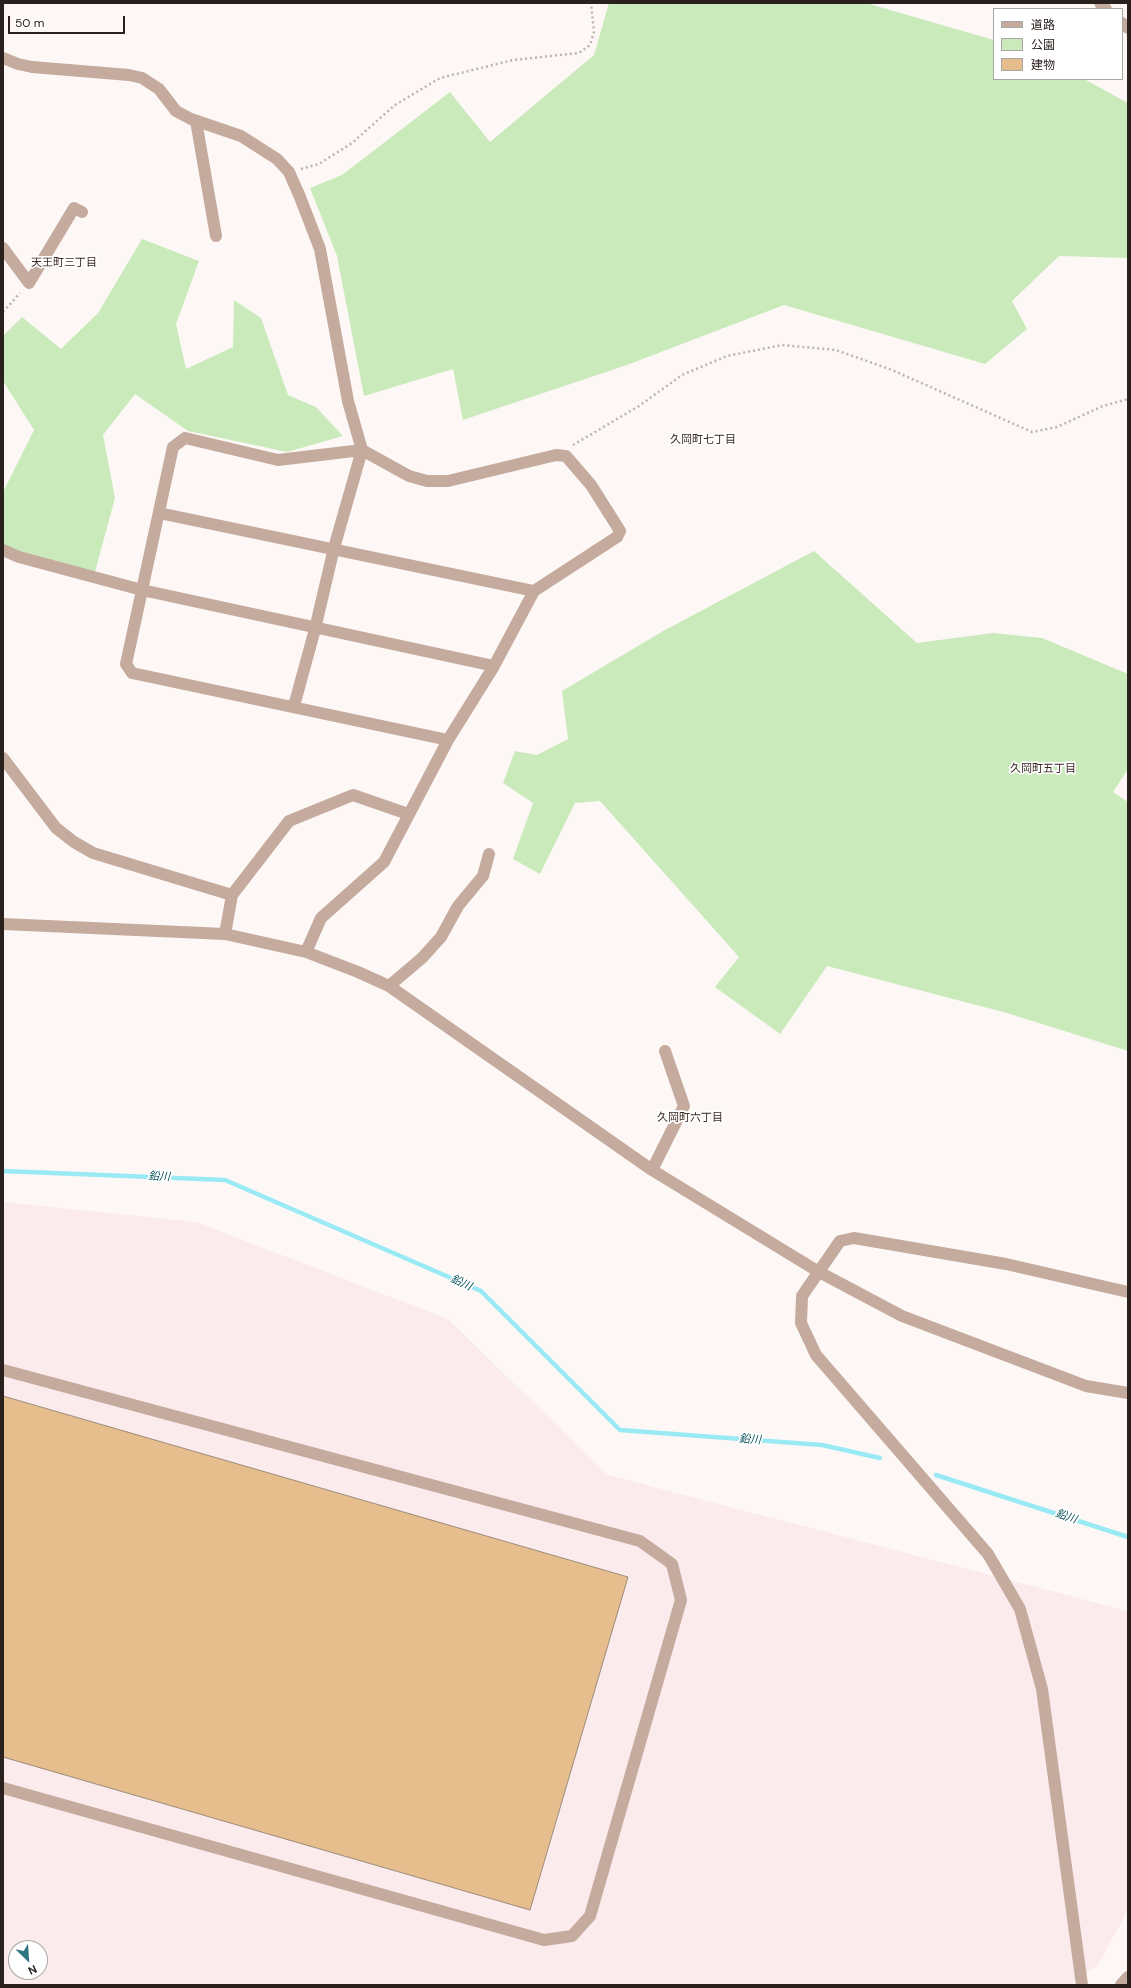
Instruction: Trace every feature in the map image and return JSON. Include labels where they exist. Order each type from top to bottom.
[{"type":"street","points":[[3,58],[18,64],[32,67],[129,75],[142,78],[159,89],[176,111],[196,121],[241,136],[277,159],[289,172],[313,228],[320,249],[348,401],[362,450],[334,548],[316,629],[294,706]]},
{"type":"street","points":[[196,121],[216,236]]},
{"type":"street","points":[[3,248],[29,283],[74,208],[82,212]]},
{"type":"street","points":[[306,952],[321,918],[384,862],[448,740],[494,666],[534,591],[617,537],[620,531],[591,485],[566,456],[556,454],[448,481],[427,481],[409,476],[362,450],[278,460],[185,438],[173,447],[126,664],[132,673],[294,706],[448,740]]},
{"type":"street","points":[[159,513],[334,548],[534,591]]},
{"type":"street","points":[[3,550],[19,557],[142,590],[316,629],[494,666]]},
{"type":"street","points":[[3,758],[56,828],[74,842],[93,853],[232,895]]},
{"type":"street","points":[[225,934],[232,895],[289,821],[353,796],[408,814]]},
{"type":"street","points":[[389,986],[422,958],[441,937],[458,906],[483,876],[489,854]]},
{"type":"street","points":[[3,924],[225,934],[306,952],[358,972],[389,986],[652,1170],[819,1272],[902,1316],[1086,1386],[1128,1393]]},
{"type":"street","points":[[652,1170],[684,1106],[665,1051]]},
{"type":"street","points":[[1082,1985],[1042,1689],[1020,1609],[988,1554],[816,1355],[801,1323],[802,1296],[840,1241],[854,1238],[1006,1264],[1128,1292]]},
{"type":"street","points":[[3,1370],[640,1541],[672,1564],[681,1600],[590,1916],[572,1936],[544,1940],[3,1788]]},
{"type":"street","points":[[1121,1985],[1128,1977]]},
{"type":"path","points":[[289,172],[320,164],[352,143],[395,105],[440,78],[513,60],[579,53],[590,45],[594,32],[591,3]]},
{"type":"path","points":[[3,312],[29,283]]},
{"type":"path","points":[[556,454],[639,406],[682,375],[726,356],[782,346],[836,350],[892,370],[1032,432],[1056,427],[1103,406],[1128,399]]},
{"type":"shaded area","points":[[3,1202],[196,1222],[448,1319],[608,1475],[1128,1611],[1128,1910],[1098,1965],[1069,1985],[3,1985]]},
{"type":"green space","points":[[609,3],[866,3],[993,40],[993,80],[1086,80],[1128,103],[1128,258],[1059,256],[1012,301],[1027,329],[985,364],[784,305],[627,365],[463,420],[453,369],[364,396],[337,256],[310,188],[342,175],[450,92],[490,142],[594,55]]},
{"type":"green space","points":[[142,239],[199,261],[176,324],[186,369],[233,347],[234,300],[261,318],[288,395],[316,407],[343,436],[287,452],[188,431],[135,394],[103,435],[115,498],[95,572],[17,553],[3,546],[3,492],[34,430],[3,381],[3,336],[22,317],[61,349],[98,313]]},
{"type":"green space","points":[[814,551],[917,643],[993,633],[1042,638],[1128,674],[1128,769],[1113,792],[1128,802],[1128,1051],[1007,1013],[827,966],[780,1034],[715,987],[739,957],[600,801],[575,803],[540,874],[513,859],[533,803],[503,783],[515,751],[537,755],[568,739],[562,691],[665,630]]},
{"type":"building","points":[[3,1396],[628,1577],[530,1910],[3,1757]]},
{"type":"waterway","name":"鉛川","points":[[3,1171],[225,1180],[481,1291],[620,1430],[822,1445],[880,1458]]},
{"type":"waterway","name":"鉛川","points":[[936,1475],[1128,1537]]},
{"type":"district","name":"天王町三丁目","points":[[64,263]]},
{"type":"district","name":"久岡町七丁目","points":[[703,440]]},
{"type":"district","name":"久岡町五丁目","points":[[1043,769]]},
{"type":"district","name":"久岡町六丁目","points":[[690,1118]]}]
